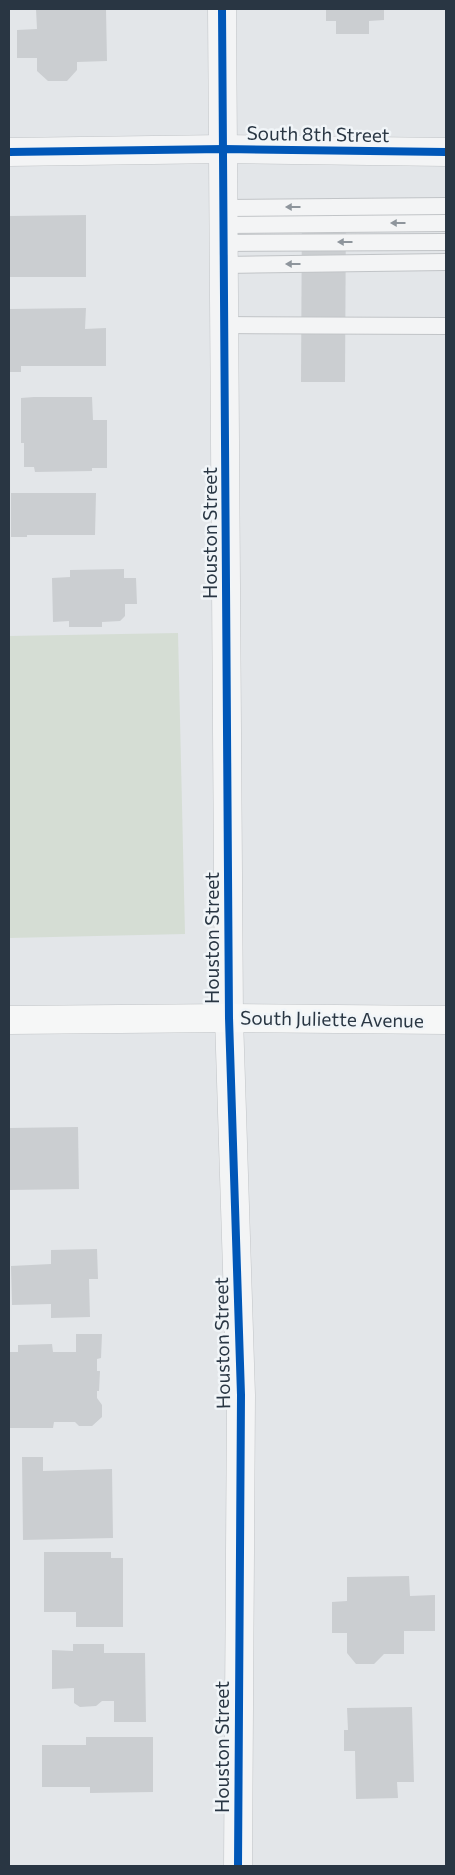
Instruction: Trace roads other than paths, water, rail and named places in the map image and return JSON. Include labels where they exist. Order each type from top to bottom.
[{"type":"street","name":"Houston Street","points":[[222,9],[229,1018],[241,1396],[238,1866]]},
{"type":"street","name":"South 8th Street","points":[[9,152],[224,149],[446,152]]},
{"type":"street","name":"South Juliette Avenue","points":[[9,1020],[229,1018],[446,1020]]},
{"type":"lane","points":[[225,235],[446,206]]},
{"type":"lane","points":[[225,235],[446,223]]},
{"type":"lane","points":[[225,235],[446,242]]},
{"type":"lane","points":[[225,235],[446,262]]},
{"type":"lane","points":[[225,325],[446,326]]}]
